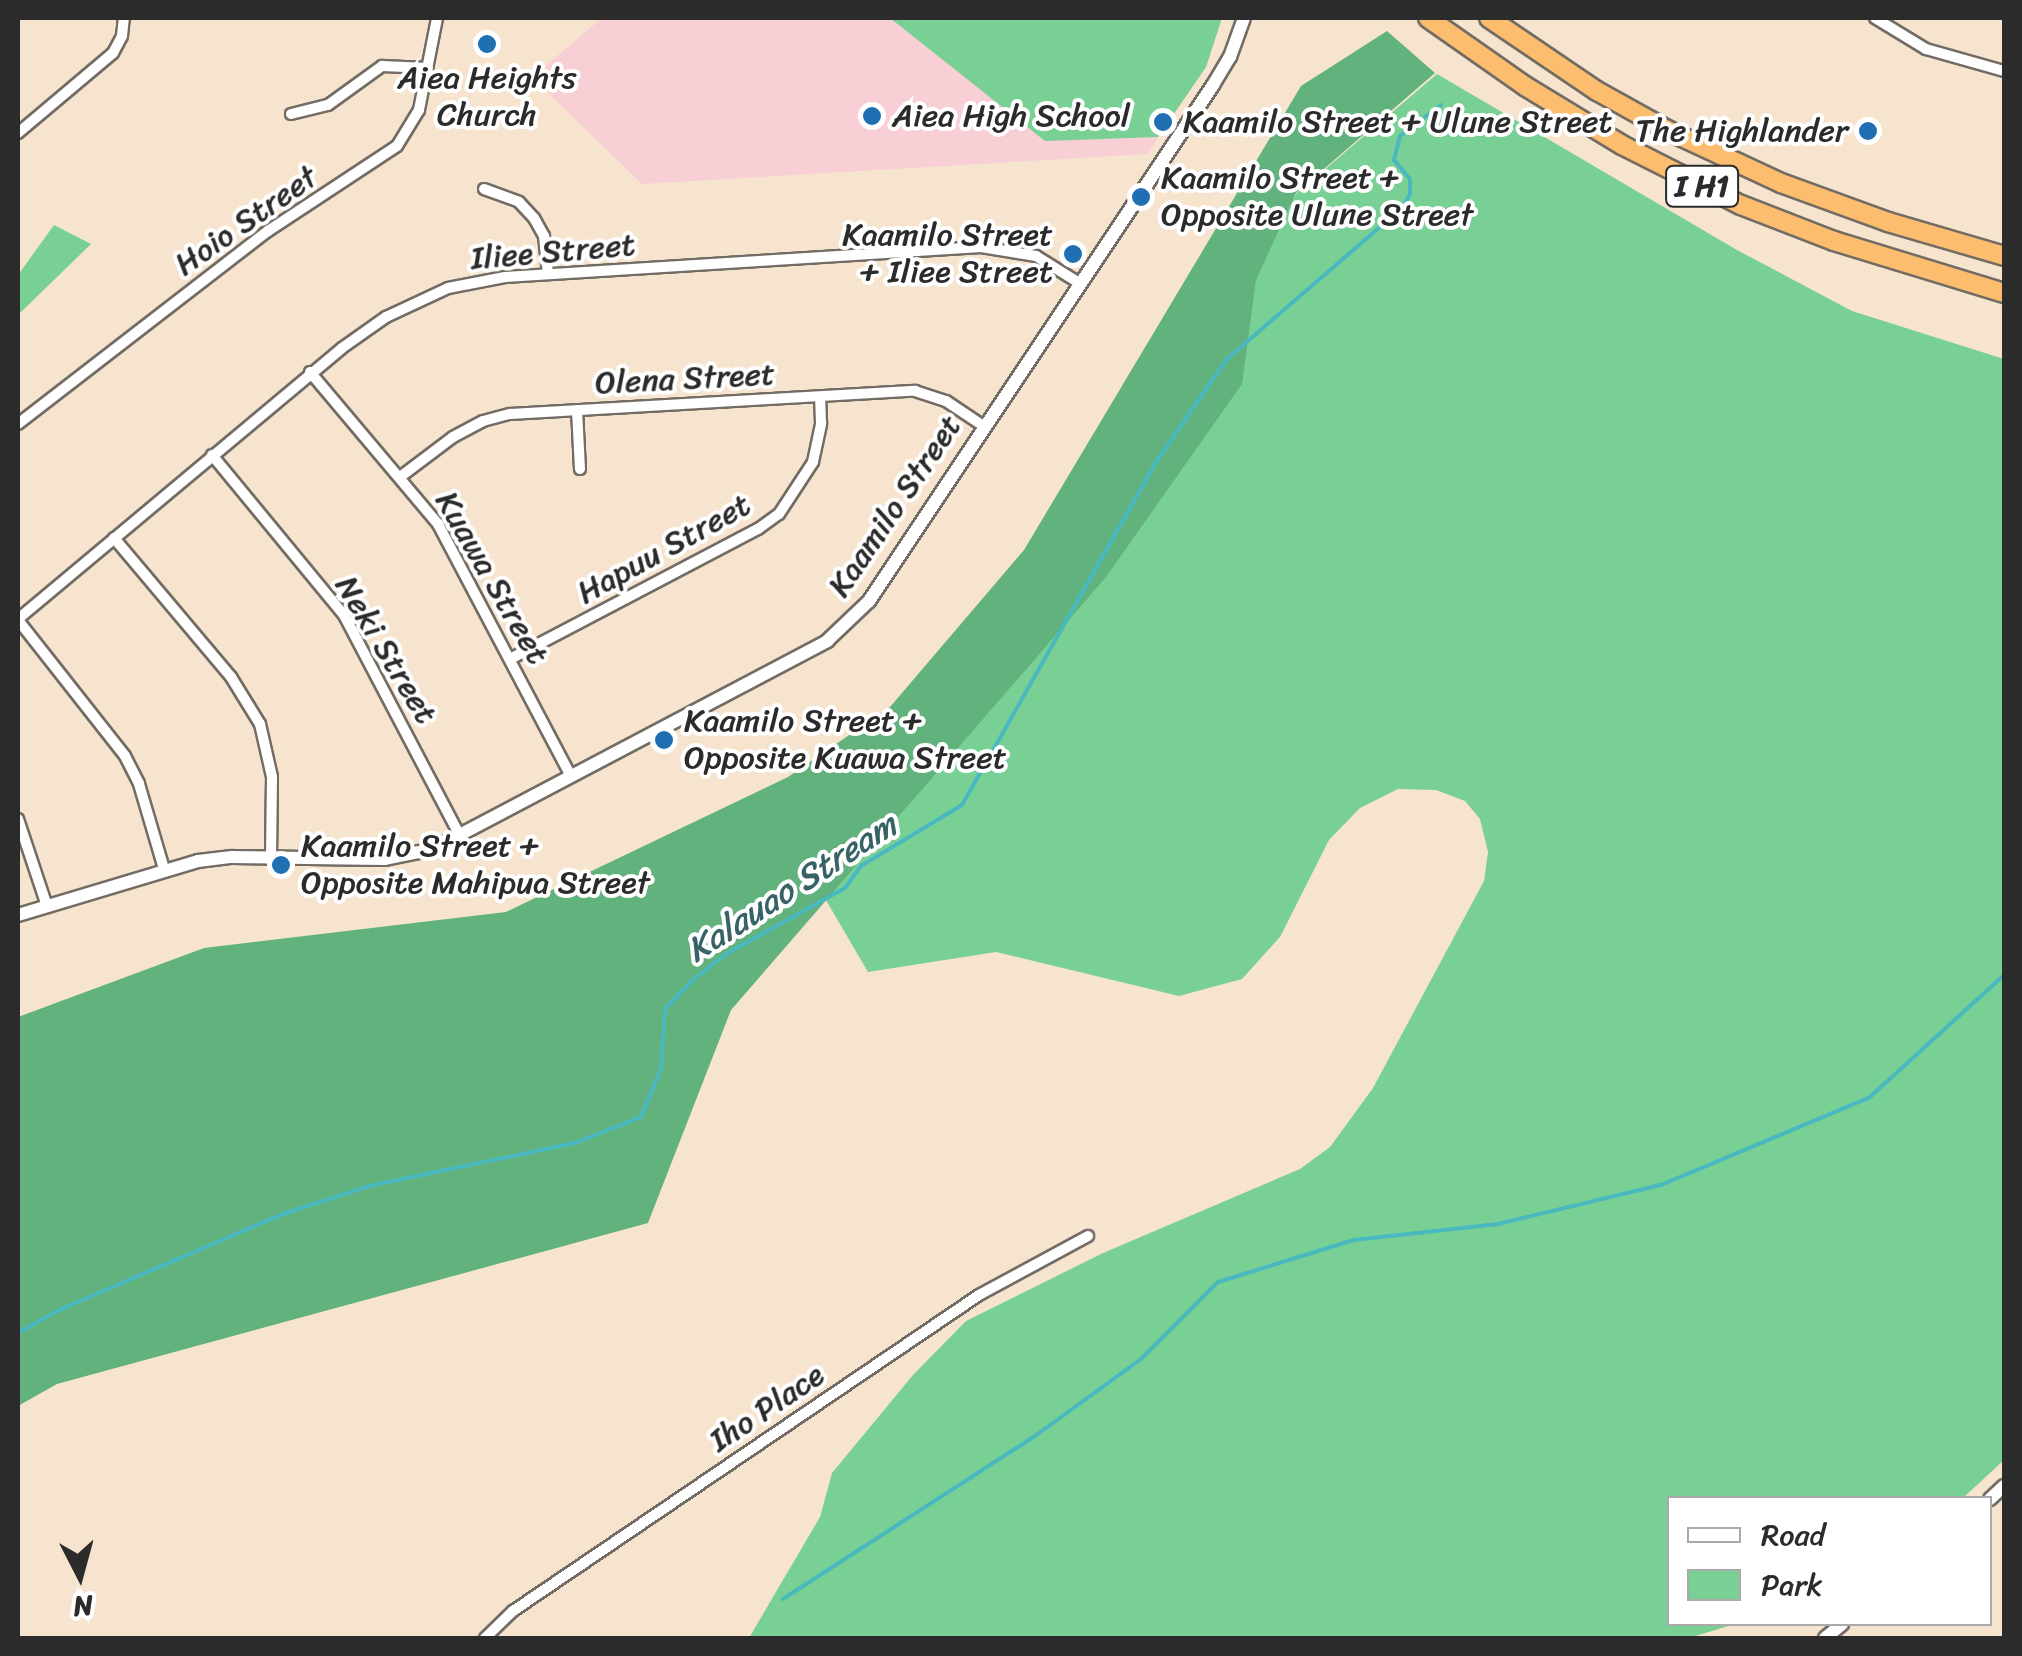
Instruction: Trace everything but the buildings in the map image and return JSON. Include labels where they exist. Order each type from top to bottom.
[{"type":"highway","name":"I H1","points":[[1428,18],[1525,86],[1622,145],[1711,190],[1834,241],[2004,292]]},
{"type":"highway","name":"I H1","points":[[1489,18],[1598,91],[1748,168],[1888,222],[2004,256]]},
{"type":"street","points":[[18,132],[113,53],[122,36],[124,18]]},
{"type":"street","name":"Hoio Street","points":[[18,424],[268,231],[396,146],[419,110],[436,18]]},
{"type":"street","name":"Kaamilo Street","points":[[18,915],[198,861],[272,857],[384,859],[433,849],[788,664],[850,622],[869,601],[982,425],[1214,85],[1239,34],[1240,18]]},
{"type":"street","points":[[1875,18],[1926,50],[2004,71]]},
{"type":"street","points":[[291,114],[328,105],[382,66],[428,68]]},
{"type":"street","points":[[484,189],[519,202],[534,218],[544,236],[548,274]]},
{"type":"street","name":"Iliee Street","points":[[18,620],[310,372],[386,317],[421,299],[478,280],[982,247],[1036,256],[1079,283]]},
{"type":"street","name":"Kuawa Street","points":[[310,372],[400,477],[451,545],[571,776]]},
{"type":"street","name":"Olena Street","points":[[400,477],[483,420],[577,410],[914,391],[946,401],[982,425]]},
{"type":"street","name":"Hapuu Street","points":[[512,658],[758,529],[778,514],[813,462],[821,423],[820,397]]},
{"type":"street","points":[[577,410],[580,469]]},
{"type":"street","name":"Neki Street","points":[[212,455],[344,615],[460,836]]},
{"type":"street","points":[[114,538],[231,677],[260,724],[272,777],[272,857]]},
{"type":"street","points":[[18,620],[125,756],[139,784],[164,870]]},
{"type":"street","points":[[18,819],[47,906]]},
{"type":"street","name":"Iho Place","points":[[486,1638],[512,1610],[979,1295],[1088,1236]]},
{"type":"shaded area","name":"Aiea High School","points":[[602,18],[1221,21],[1206,67],[1147,154],[642,184],[550,95],[536,74]]},
{"type":"green space","points":[[890,18],[1221,21],[1206,67],[1158,137],[1045,141]]},
{"type":"green space","points":[[1387,31],[1435,73],[1296,193],[1256,280],[1242,384],[1106,577],[731,1010],[648,1223],[57,1384],[18,1406],[18,1017],[204,948],[506,912],[788,777],[890,707],[1024,550],[1301,86]]},
{"type":"green space","points":[[1437,74],[1737,250],[1852,311],[2004,359],[2004,1460],[1965,1496],[1667,1496],[1667,1626],[1728,1626],[1689,1638],[749,1638],[820,1517],[832,1473],[913,1375],[966,1321],[1103,1253],[1300,1169],[1330,1147],[1373,1088],[1484,881],[1488,852],[1480,819],[1465,801],[1436,790],[1398,789],[1360,808],[1329,840],[1280,937],[1242,979],[1179,996],[996,952],[868,972],[806,866],[939,707],[1297,193]]},
{"type":"green space","points":[[54,225],[91,244],[18,315],[18,275]]},
{"type":"waterway","name":"Kalauao Stream","points":[[18,1333],[61,1309],[283,1214],[369,1186],[575,1143],[641,1117],[661,1069],[665,1009],[692,981],[726,954],[845,888],[861,866],[962,805],[1158,459],[1227,359],[1403,207],[1410,194],[1410,179],[1394,160],[1400,136],[1441,105]]},
{"type":"waterway","points":[[783,1599],[1035,1436],[1141,1359],[1218,1282],[1354,1240],[1498,1224],[1661,1185],[1870,1097],[2004,975]]},
{"type":"place","name":"Aiea Heights Church","points":[[487,44]]},
{"type":"place","name":"Aiea High School","points":[[872,116]]},
{"type":"place","name":"Kaamilo Street + Ulune Street","points":[[1163,122]]},
{"type":"place","name":"The Highlander","points":[[1868,131]]},
{"type":"place","name":"Kaamilo Street + Opposite Ulune Street","points":[[1141,197]]},
{"type":"place","name":"Kaamilo Street + Iliee Street","points":[[1073,254]]},
{"type":"place","name":"Kaamilo Street + Opposite Kuawa Street","points":[[664,740]]},
{"type":"place","name":"Kaamilo Street + Opposite Mahipua Street","points":[[281,865]]}]
